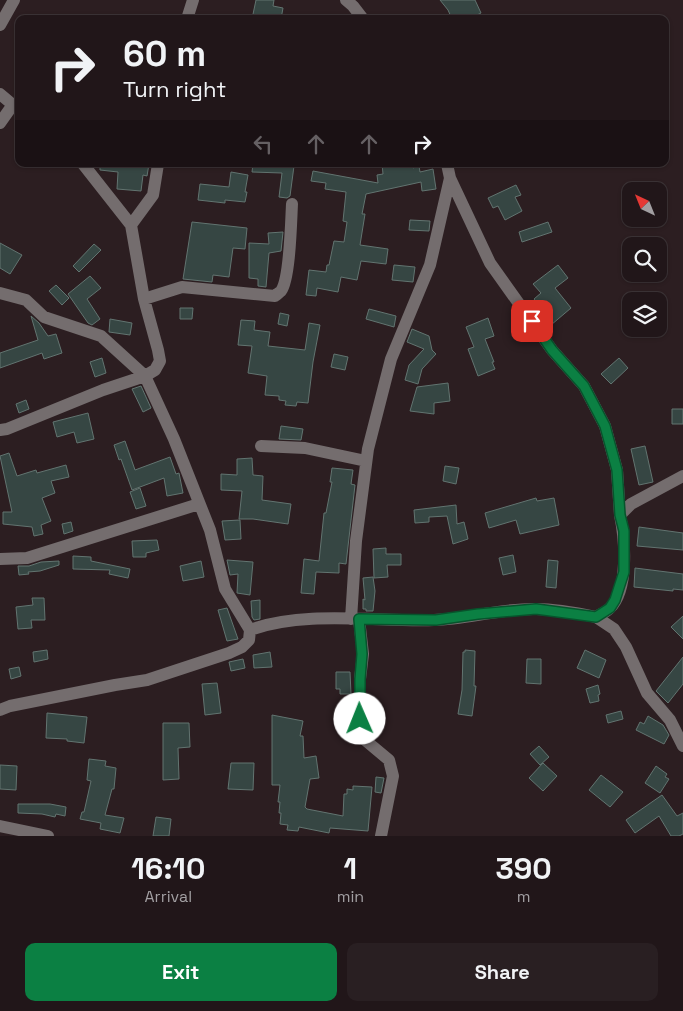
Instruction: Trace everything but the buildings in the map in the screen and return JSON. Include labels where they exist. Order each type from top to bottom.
[{"type":"street","points":[[0,24],[14,0]]},
{"type":"street","points":[[188,15],[194,0]]},
{"type":"street","points":[[346,0],[360,15]]},
{"type":"street","points":[[0,94],[15,107]]},
{"type":"street","points":[[0,123],[15,109]]},
{"type":"street","points":[[0,430],[7,430],[103,390],[145,376],[155,370],[160,361],[144,299],[131,225],[85,167]]},
{"type":"street","points":[[131,225],[153,195],[158,167]]},
{"type":"street","points":[[448,167],[450,178],[490,263],[552,350],[584,386],[605,426],[617,470],[620,515],[624,531],[624,572],[615,600],[610,608],[596,617]]},
{"type":"street","points":[[381,836],[393,776],[389,760],[366,740],[360,719],[362,654],[355,619],[356,541],[366,461],[391,359],[430,265],[450,178]]},
{"type":"street","points":[[144,299],[182,287],[275,296],[281,292],[285,281],[292,204]]},
{"type":"street","points":[[0,292],[26,300],[44,317],[101,336],[145,376],[174,439],[210,530],[225,588],[250,630],[249,640],[229,653],[155,678],[10,706],[0,710]]},
{"type":"street","points":[[261,446],[305,448],[366,461]]},
{"type":"street","points":[[620,515],[631,504],[683,476]]},
{"type":"street","points":[[0,559],[27,558],[199,504]]},
{"type":"street","points":[[250,630],[270,624],[297,620],[436,620],[536,609],[596,617],[614,629],[626,647],[648,693],[670,720],[683,746]]},
{"type":"street","points":[[0,826],[48,836]]},
{"type":"route","points":[[360,719],[362,654],[359,619],[436,620],[536,609],[596,617],[610,608],[615,600],[624,572],[624,531],[620,515],[617,470],[605,426],[584,386],[552,350],[532,321]]}]
